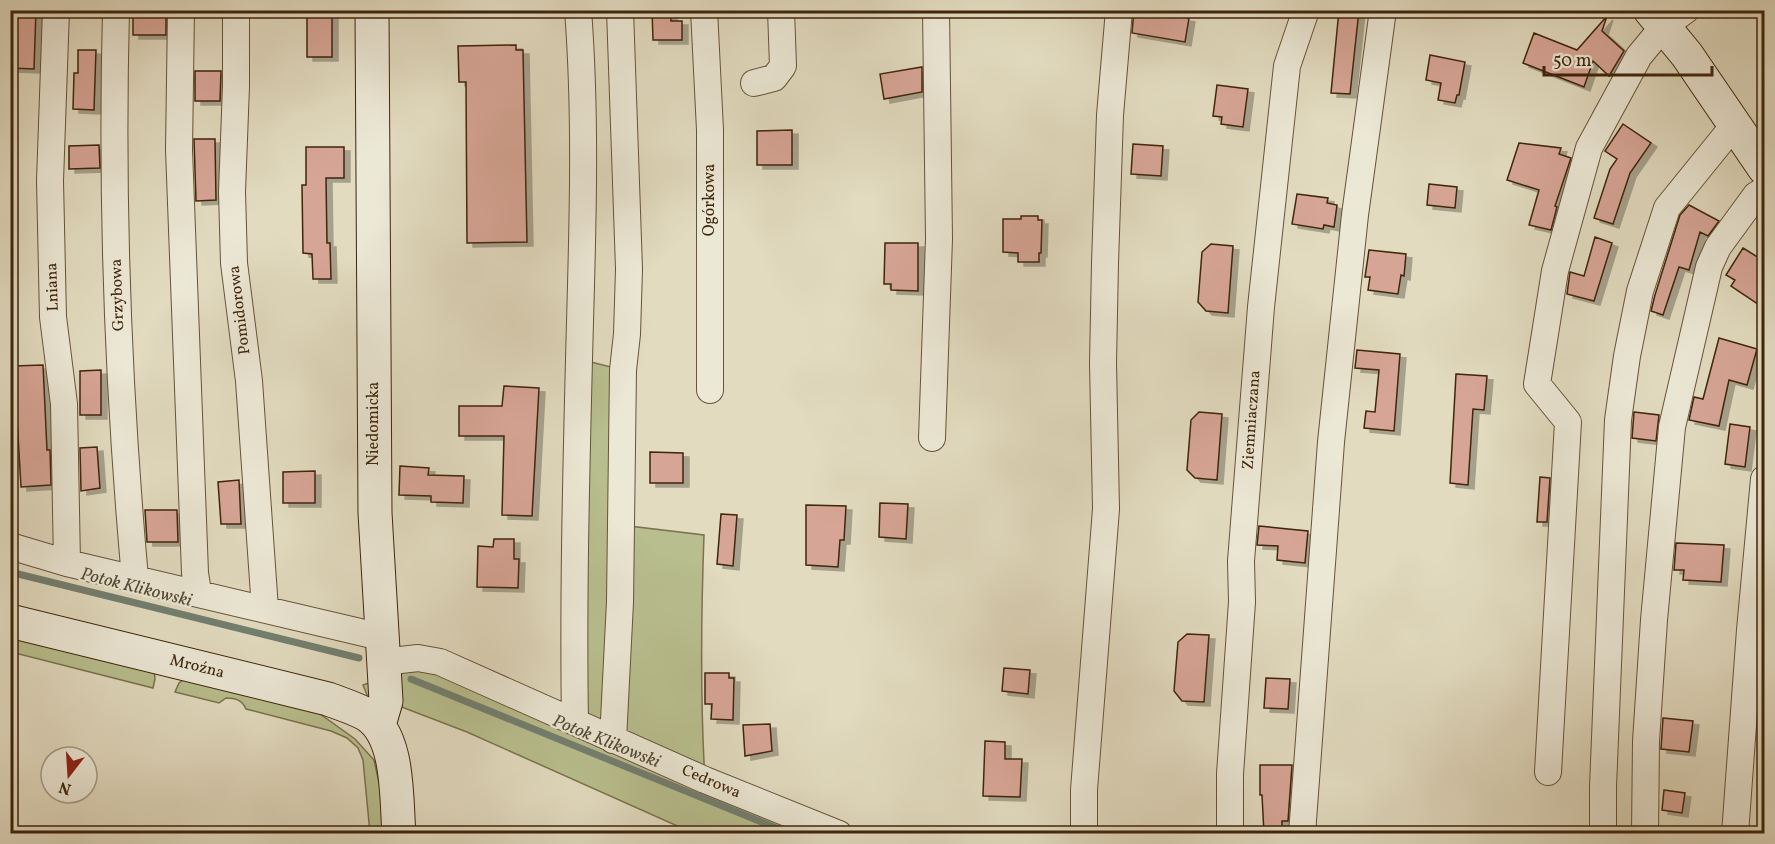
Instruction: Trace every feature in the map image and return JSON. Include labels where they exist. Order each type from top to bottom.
[{"type":"street","name":"Lniana","points":[[56,10],[50,182],[53,317],[64,404],[67,562]]},
{"type":"street","name":"Grzybowa","points":[[116,10],[114,160],[118,320],[125,462],[135,578]]},
{"type":"street","points":[[181,10],[179,150],[195,573],[198,592]]},
{"type":"street","name":"Pomidorowa","points":[[236,10],[232,192],[234,263],[249,381],[266,609]]},
{"type":"street","name":"Niedomicka","points":[[372,10],[375,513],[386,706],[379,725]]},
{"type":"street","points":[[575,722],[574,546],[584,185],[584,126],[578,10]]},
{"type":"street","points":[[613,740],[620,602],[623,370],[629,269],[620,10]]},
{"type":"street","name":"Ogórkowa","points":[[704,10],[710,130],[710,390]]},
{"type":"street","points":[[754,83],[774,78],[783,66],[781,10]]},
{"type":"street","points":[[932,438],[939,239],[936,10]]},
{"type":"street","points":[[1084,834],[1084,790],[1106,509],[1104,307],[1110,115],[1119,10]]},
{"type":"street","name":"Ziemniaczana","points":[[1230,834],[1230,774],[1242,602],[1241,561],[1262,296],[1287,66],[1306,10]]},
{"type":"street","points":[[1302,834],[1331,442],[1355,215],[1383,10]]},
{"type":"street","points":[[1548,772],[1568,422],[1537,384],[1555,271],[1589,148],[1638,56],[1666,16],[1687,55],[1764,168]]},
{"type":"street","points":[[1603,834],[1618,420],[1640,291],[1667,208],[1735,124]]},
{"type":"street","points":[[1645,834],[1644,808],[1651,664],[1672,427],[1709,267],[1718,247],[1756,195],[1764,190]]},
{"type":"street","points":[[1735,834],[1764,479]]},
{"type":"street","name":"Cedrowa","points":[[10,546],[345,630],[382,649],[440,662],[705,780],[838,834]]},
{"type":"street","name":"Mroźna","points":[[10,621],[328,699],[368,716],[379,725]]},
{"type":"street","points":[[379,725],[391,750],[399,834]]},
{"type":"green space","points":[[579,359],[623,370],[621,525],[704,535],[702,719],[705,780],[839,833],[693,833],[467,732],[386,701],[379,725],[363,685],[414,668],[418,658],[574,722]]},
{"type":"green space","points":[[11,635],[154,669],[153,688],[11,652]]},
{"type":"green space","points":[[188,676],[313,709],[355,739],[374,760],[381,792],[385,833],[370,833],[363,760],[358,748],[347,738],[331,731],[246,709],[243,703],[236,699],[226,698],[219,703],[175,692],[179,683]]},
{"type":"building","points":[[13,10],[36,10],[34,69],[11,68]]},
{"type":"building","points":[[133,10],[166,10],[166,35],[133,35]]},
{"type":"building","points":[[307,10],[327,10],[327,14],[332,13],[332,57],[307,57]]},
{"type":"building","points":[[652,10],[671,10],[671,21],[682,21],[682,40],[653,40]]},
{"type":"building","points":[[1134,10],[1153,10],[1152,13],[1189,18],[1185,42],[1132,33]]},
{"type":"building","points":[[1339,10],[1359,10],[1350,94],[1331,93]]},
{"type":"building","points":[[1607,16],[1602,31],[1624,51],[1609,76],[1593,61],[1584,87],[1523,63],[1534,33],[1577,50]]},
{"type":"building","points":[[516,45],[516,50],[523,50],[527,242],[467,243],[466,82],[459,82],[458,46]]},
{"type":"building","points":[[78,50],[96,50],[94,110],[73,109],[74,73],[78,73]]},
{"type":"building","points":[[1430,55],[1465,62],[1459,95],[1455,103],[1438,100],[1441,83],[1426,80]]},
{"type":"building","points":[[922,67],[922,92],[884,99],[880,74]]},
{"type":"building","points":[[195,71],[221,71],[220,101],[195,101]]},
{"type":"building","points":[[1217,85],[1248,89],[1243,127],[1221,124],[1222,117],[1213,116]]},
{"type":"building","points":[[1623,124],[1651,143],[1630,173],[1613,224],[1594,218],[1610,169],[1617,159],[1605,151]]},
{"type":"building","points":[[792,130],[792,165],[757,165],[757,131]]},
{"type":"building","points":[[194,139],[215,139],[216,200],[196,201]]},
{"type":"building","points":[[1519,143],[1561,148],[1559,154],[1571,158],[1555,206],[1557,207],[1551,230],[1529,225],[1539,190],[1507,180]]},
{"type":"building","points":[[1133,144],[1163,146],[1161,176],[1131,174]]},
{"type":"building","points":[[99,145],[100,168],[69,169],[69,146]]},
{"type":"building","points":[[306,147],[344,147],[344,178],[326,178],[327,243],[330,243],[331,279],[313,279],[312,254],[303,253],[302,185],[306,185]]},
{"type":"building","points":[[1429,184],[1457,187],[1455,208],[1427,205]]},
{"type":"building","points":[[1297,194],[1328,198],[1327,203],[1337,205],[1334,227],[1324,225],[1323,229],[1292,224]]},
{"type":"building","points":[[1689,205],[1719,221],[1708,236],[1700,232],[1689,270],[1679,267],[1663,315],[1651,311],[1680,215]]},
{"type":"building","points":[[1021,216],[1038,216],[1038,220],[1042,220],[1039,262],[1018,262],[1018,253],[1003,252],[1003,219],[1021,219]]},
{"type":"building","points":[[1595,237],[1612,243],[1594,301],[1567,294],[1570,272],[1584,276]]},
{"type":"building","points":[[885,243],[918,243],[918,291],[891,290],[891,284],[884,284]]},
{"type":"building","points":[[1211,244],[1233,246],[1228,313],[1206,311],[1198,302],[1202,252]]},
{"type":"building","points":[[1743,248],[1764,261],[1764,308],[1731,286],[1735,280],[1726,275]]},
{"type":"building","points":[[1369,250],[1406,254],[1404,276],[1401,275],[1398,294],[1368,290],[1370,277],[1365,277]]},
{"type":"building","points":[[1719,338],[1757,349],[1747,385],[1729,380],[1719,426],[1689,420],[1694,397],[1703,399]]},
{"type":"building","points":[[1357,350],[1400,354],[1394,431],[1364,428],[1366,411],[1375,412],[1379,370],[1355,368]]},
{"type":"building","points":[[43,365],[51,485],[21,487],[14,366]]},
{"type":"building","points":[[101,370],[101,415],[80,415],[80,371]]},
{"type":"building","points":[[1456,374],[1487,376],[1484,410],[1473,409],[1468,485],[1450,483]]},
{"type":"building","points":[[504,386],[539,388],[532,516],[502,515],[504,436],[459,436],[459,406],[502,406]]},
{"type":"building","points":[[1199,412],[1222,414],[1217,480],[1195,478],[1187,470],[1191,420]]},
{"type":"building","points":[[1634,412],[1659,415],[1656,441],[1632,438]]},
{"type":"building","points":[[1730,424],[1750,427],[1745,467],[1725,464]]},
{"type":"building","points":[[97,447],[100,488],[81,491],[80,448]]},
{"type":"building","points":[[650,452],[683,453],[683,483],[650,483]]},
{"type":"building","points":[[400,466],[429,468],[428,475],[464,476],[463,503],[431,502],[431,496],[399,495]]},
{"type":"building","points":[[315,471],[315,503],[283,503],[283,472]]},
{"type":"building","points":[[1540,477],[1550,478],[1547,522],[1537,522]]},
{"type":"building","points":[[239,480],[241,524],[221,524],[218,482]]},
{"type":"building","points":[[880,503],[908,504],[906,539],[879,537]]},
{"type":"building","points":[[806,505],[846,506],[844,540],[840,540],[838,567],[806,565]]},
{"type":"building","points":[[145,510],[177,510],[178,542],[147,542]]},
{"type":"building","points":[[721,514],[737,515],[733,566],[717,564]]},
{"type":"building","points":[[1259,526],[1308,531],[1305,563],[1277,560],[1278,546],[1257,545]]},
{"type":"building","points":[[494,539],[514,539],[514,559],[519,559],[518,588],[477,587],[478,546],[493,547]]},
{"type":"building","points":[[1676,543],[1724,545],[1721,582],[1683,580],[1684,570],[1674,570]]},
{"type":"building","points":[[1187,634],[1209,635],[1204,702],[1182,701],[1174,691],[1178,642]]},
{"type":"building","points":[[1004,668],[1030,670],[1028,694],[1002,691]]},
{"type":"building","points":[[705,673],[729,673],[729,678],[734,678],[733,720],[711,719],[712,704],[705,704]]},
{"type":"building","points":[[1266,678],[1290,679],[1288,709],[1264,708]]},
{"type":"building","points":[[1663,718],[1693,721],[1689,752],[1661,749]]},
{"type":"building","points":[[770,724],[772,751],[745,756],[743,725]]},
{"type":"building","points":[[985,741],[1005,742],[1005,759],[1022,759],[1020,797],[983,796]]},
{"type":"building","points":[[1260,765],[1292,765],[1288,821],[1282,821],[1282,834],[1264,834]]},
{"type":"building","points":[[1664,790],[1685,793],[1682,813],[1662,810]]},
{"type":"waterway","name":"Potok Klikowski","points":[[10,572],[359,658]]},
{"type":"waterway","name":"Potok Klikowski","points":[[411,679],[791,834]]}]
